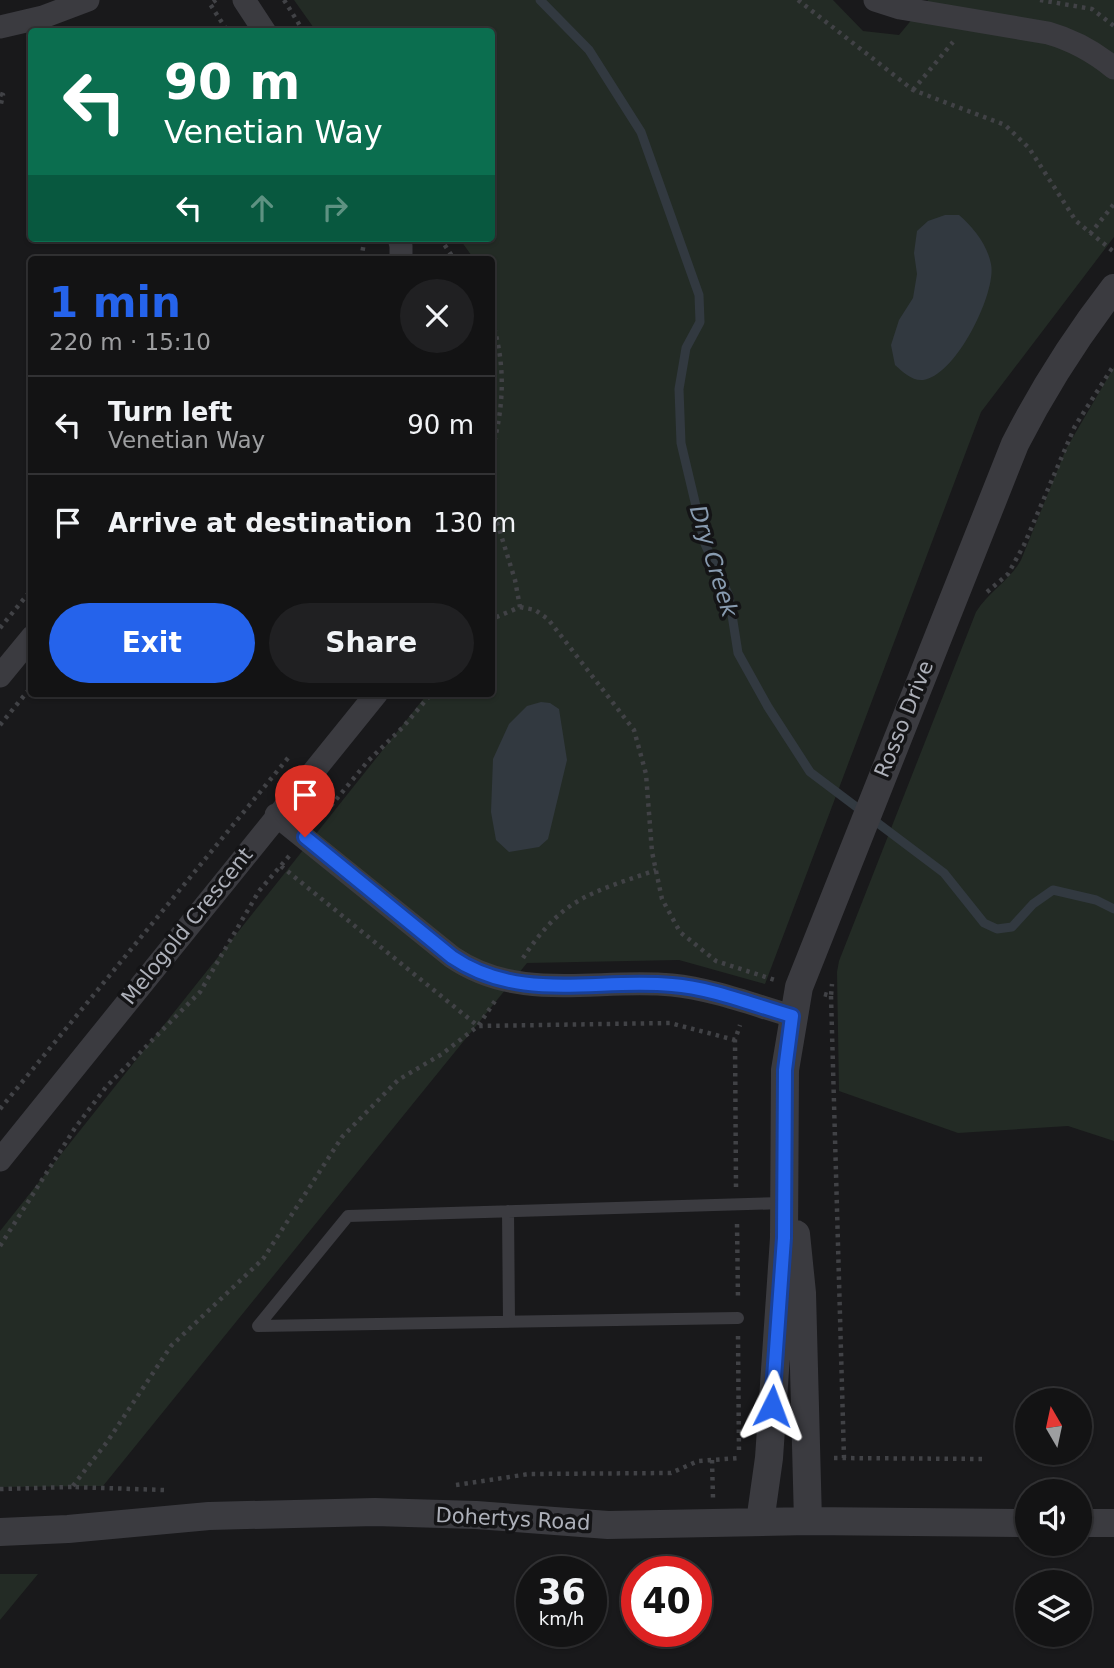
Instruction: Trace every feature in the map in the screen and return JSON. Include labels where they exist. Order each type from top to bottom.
[{"type":"street","points":[[0,27],[43,17],[88,0]]},
{"type":"street","points":[[244,0],[262,28]]},
{"type":"street","points":[[875,0],[900,8],[1067,39],[1097,54],[1114,68]]},
{"type":"street","name":"Rosso Drive","points":[[760,1522],[769,1458],[784,1238],[785,1070],[799,987],[1015,444],[1057,368],[1114,288]]},
{"type":"street","points":[[0,676],[28,642]]},
{"type":"street","name":"Melogold Crescent","points":[[0,1160],[374,697]]},
{"type":"street","points":[[276,815],[467,968],[508,982],[550,986],[674,985],[792,1016]]},
{"type":"street","name":"Rosso Drive","points":[[784,1191],[796,1228],[802,1293],[808,1521]]},
{"type":"street","name":"Dohertys Road","points":[[0,1532],[68,1529],[209,1516],[375,1512],[608,1525],[808,1521],[1015,1523]]},
{"type":"street","points":[[1092,1523],[1114,1523]]},
{"type":"lane","points":[[738,1318],[258,1326],[348,1216],[508,1211],[784,1191]]},
{"type":"lane","points":[[508,1211],[509,1321]]},
{"type":"path","points":[[216,0],[210,4],[225,28]]},
{"type":"path","points":[[284,0],[302,28]]},
{"type":"path","points":[[798,0],[913,90],[1004,125],[1029,148],[1076,221],[1114,252]]},
{"type":"path","points":[[1040,0],[1092,9],[1114,26]]},
{"type":"path","points":[[913,90],[971,20]]},
{"type":"path","points":[[0,94],[3,95],[0,108]]},
{"type":"path","points":[[1090,234],[1114,204]]},
{"type":"path","points":[[495,333],[503,386],[495,439]]},
{"type":"path","points":[[977,601],[1008,574],[1024,545],[1075,426],[1114,365]]},
{"type":"path","points":[[495,516],[515,580],[520,607]]},
{"type":"path","points":[[0,628],[28,594]]},
{"type":"path","points":[[495,618],[520,607],[535,610],[548,619],[634,730],[646,774],[656,870],[662,899],[680,932],[716,961],[831,996]]},
{"type":"path","points":[[0,724],[28,691]]},
{"type":"path","points":[[0,1246],[75,1128],[106,1087],[200,992],[259,891],[368,761],[429,697]]},
{"type":"path","points":[[0,1110],[289,757]]},
{"type":"path","points":[[72,1486],[107,1442],[171,1346],[263,1259],[342,1137],[398,1080],[442,1054],[478,1026],[534,942],[566,909],[606,888],[656,870]]},
{"type":"path","points":[[832,973],[844,1458]]},
{"type":"path","points":[[447,1486],[529,1474],[671,1473],[698,1461],[739,1458]]},
{"type":"path","points":[[0,1489],[72,1486],[168,1490]]},
{"type":"shaded area","points":[[294,0],[833,0],[863,31],[899,35],[928,0],[1114,0],[1114,237],[981,412],[765,984],[679,960],[527,963],[103,1486],[0,1487],[0,1231],[425,697],[495,697],[495,256],[472,256],[462,242],[495,242],[495,28],[314,28]]},
{"type":"shaded area","points":[[945,215],[959,215],[979,236],[989,257],[991,277],[981,313],[960,350],[948,365],[935,375],[919,380],[908,376],[895,365],[891,345],[899,320],[913,298],[917,274],[914,253],[917,231],[928,221]]},
{"type":"shaded area","points":[[1114,367],[1114,1141],[1068,1126],[958,1133],[839,1091],[839,961],[976,612],[1021,560],[1066,449]]},
{"type":"shaded area","points":[[541,702],[550,703],[559,709],[567,760],[548,839],[539,847],[509,852],[496,840],[491,812],[493,759],[509,724],[527,706]]},
{"type":"shaded area","points":[[0,1574],[38,1574],[0,1620]]},
{"type":"waterway","name":"Dry Creek","points":[[540,0],[589,50],[641,132],[699,295],[700,322],[686,348],[679,389],[681,443],[705,544],[729,596],[738,653],[768,707],[810,772],[944,873],[984,923],[997,929],[1012,927],[1033,904],[1053,890],[1096,900],[1114,909]]},
{"type":"route","points":[[305,837],[452,957],[467,968],[488,977],[527,986],[674,985],[792,1016],[783,1102],[784,1238],[772,1406]]}]
